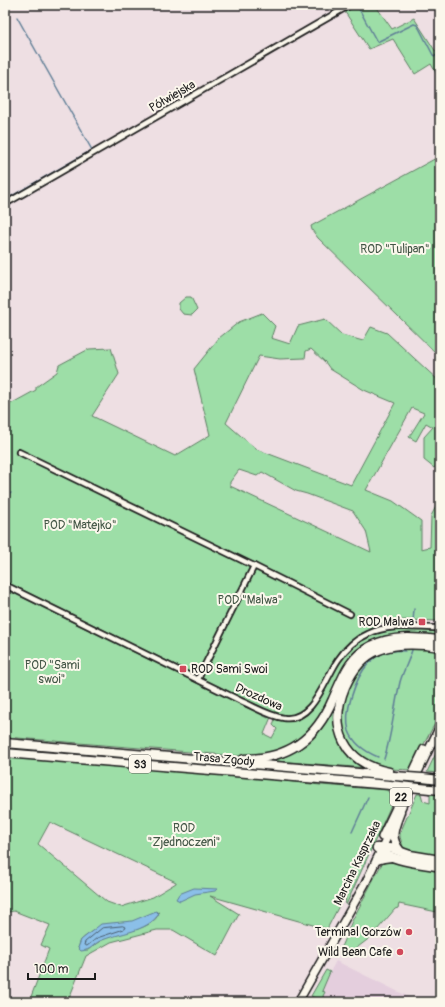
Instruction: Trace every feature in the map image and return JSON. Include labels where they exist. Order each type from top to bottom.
[{"type":"highway","points":[[195,759],[253,759],[274,755],[291,749],[300,744],[317,727],[333,699],[346,668],[355,657],[363,651],[380,642],[395,638],[440,640]]},
{"type":"highway","points":[[437,780],[395,775],[362,762],[353,754],[341,736],[338,722],[338,709],[340,699],[352,674],[362,661],[370,654],[401,645],[440,647]]},
{"type":"highway","name":"Trasa Zgody","points":[[5,743],[395,775]]},
{"type":"highway","name":"Trasa Zgody","points":[[5,753],[440,790]]},
{"type":"highway","points":[[399,855],[394,843],[393,835],[400,812]]},
{"type":"highway","points":[[380,849],[440,867]]},
{"type":"highway","points":[[377,860],[399,855],[440,860]]},
{"type":"main road","name":"Marcina Kasprzaka","points":[[313,977],[377,860],[380,849],[417,762],[440,719]]},
{"type":"main road","name":"Marcina Kasprzaka","points":[[313,977],[321,957],[400,812],[440,726]]},
{"type":"main road","name":"22","points":[[298,1002],[313,977]]},
{"type":"street","name":"Półwiejska","points":[[5,204],[350,5]]},
{"type":"street","points":[[19,452],[350,614]]},
{"type":"street","points":[[198,679],[254,566]]},
{"type":"street","name":"Drozdowa","points":[[5,585],[268,713],[284,718],[294,718],[303,714],[311,706],[339,658],[360,638],[375,631],[392,627],[440,628]]},
{"type":"shaded area","points":[[336,961],[411,998],[409,1002],[323,1002],[316,998]]},
{"type":"green space","points":[[353,5],[375,5],[392,29],[414,18],[436,52],[440,50],[440,80],[431,64],[415,74],[393,39],[369,49],[343,9]]},
{"type":"green space","name":"ROD \"Tulipan\"","points":[[440,156],[440,357],[318,238],[311,226]]},
{"type":"green space","points":[[186,297],[191,297],[197,310],[192,315],[183,314],[179,309],[179,303]]},
{"type":"green space","points":[[262,313],[275,326],[271,338],[290,344],[298,326],[325,319],[342,335],[363,341],[371,327],[387,333],[440,382],[440,461],[434,468],[424,460],[424,437],[433,427],[426,423],[416,441],[409,437],[424,413],[412,408],[366,490],[393,501],[421,521],[421,549],[430,547],[431,516],[440,499],[440,621],[400,620],[376,624],[376,627],[357,637],[341,651],[332,663],[308,706],[302,711],[292,715],[271,712],[5,581],[5,407],[36,390],[36,387],[57,372],[59,365],[89,349],[111,348],[119,374],[92,416],[175,456],[210,435],[194,369],[219,338],[239,322]],"holes":[[[311,349],[330,369],[364,390],[395,403],[351,485],[256,449],[226,423],[259,356],[280,359],[305,358],[306,351]],[[239,470],[257,476],[262,472],[296,491],[353,511],[366,531],[371,552],[230,486],[230,482]]]},
{"type":"green space","name":"POD \"Sami swoi\"","points":[[5,589],[268,718],[269,716],[271,717],[264,734],[272,738],[277,729],[273,725],[275,719],[286,721],[296,720],[305,716],[313,708],[341,660],[359,641],[371,634],[385,630],[397,629],[416,629],[440,632],[440,638],[380,639],[308,734],[281,750],[255,756],[239,756],[5,737]]},
{"type":"green space","points":[[398,640],[440,642],[440,644],[414,642],[396,643],[379,647],[371,651],[362,657],[352,670],[339,697],[336,721],[342,742],[357,760],[368,768],[263,760],[291,751],[300,746],[314,734],[327,717],[344,679],[356,661],[371,648]]},
{"type":"green space","points":[[399,647],[417,647],[440,650],[440,714],[410,770],[383,768],[370,763],[360,756],[346,739],[342,728],[343,705],[353,678],[361,665],[368,658]]},
{"type":"green space","points":[[440,745],[440,773],[427,772]]},
{"type":"green space","points":[[5,746],[390,780],[5,750]]},
{"type":"green space","name":"ROD \"Zjednoczeni\"","points":[[5,757],[397,792],[346,905],[346,895],[351,880],[349,879],[342,895],[341,902],[327,929],[210,896],[239,914],[217,956],[173,930],[157,930],[111,942],[86,956],[68,1001],[70,1002],[29,1002],[49,949],[41,945],[50,925],[14,911],[8,912],[6,916],[6,927]],"holes":[[[50,822],[176,882],[176,883],[153,897],[121,907],[107,902],[38,844]],[[159,912],[156,918],[144,927],[106,938],[88,950],[78,948],[81,940],[92,931],[114,933]]]},
{"type":"green space","points":[[417,794],[421,794],[423,801],[430,803],[430,794],[440,795],[440,858],[402,849],[400,833]]},
{"type":"green space","points":[[386,862],[440,869],[440,909],[438,909],[437,912],[399,904],[398,908],[395,909],[371,937],[354,950],[348,950],[341,947],[352,921],[381,865]]},
{"type":"green space","points":[[326,970],[330,972],[322,991],[325,992],[323,996],[324,999],[329,1002],[323,1002],[311,996]]},
{"type":"water","points":[[194,888],[218,889],[215,891],[195,894],[180,901],[176,899],[179,894]]},
{"type":"water","points":[[156,911],[159,914],[140,929],[100,941],[87,950],[81,951],[78,948],[81,940],[101,924],[132,921]]},
{"type":"waterway","points":[[358,7],[377,42],[414,24],[419,28],[433,55],[435,56],[440,54]]},
{"type":"waterway","points":[[5,200],[92,150],[17,17]]},
{"type":"waterway","points":[[5,497],[11,493]]},
{"type":"waterway","points":[[413,622],[414,609]]},
{"type":"waterway","points":[[384,759],[400,682],[412,650]]},
{"type":"waterway","points":[[378,757],[361,747],[351,736],[348,723],[350,702],[358,679],[369,663],[384,653],[405,651]]},
{"type":"waterway","points":[[352,832],[368,797]]},
{"type":"place","name":"ROD Malwa","points":[[422,622]]},
{"type":"place","name":"ROD Sami Swoi","points":[[183,669]]},
{"type":"place","name":"Terminal Gorzów","points":[[409,932]]},
{"type":"place","name":"Wild Bean Cafe","points":[[400,952]]},
{"type":"park label","name":"POD \"Matejko\"","points":[[80,525]]},
{"type":"park label","name":"POD \"Malwa\"","points":[[250,600]]}]
